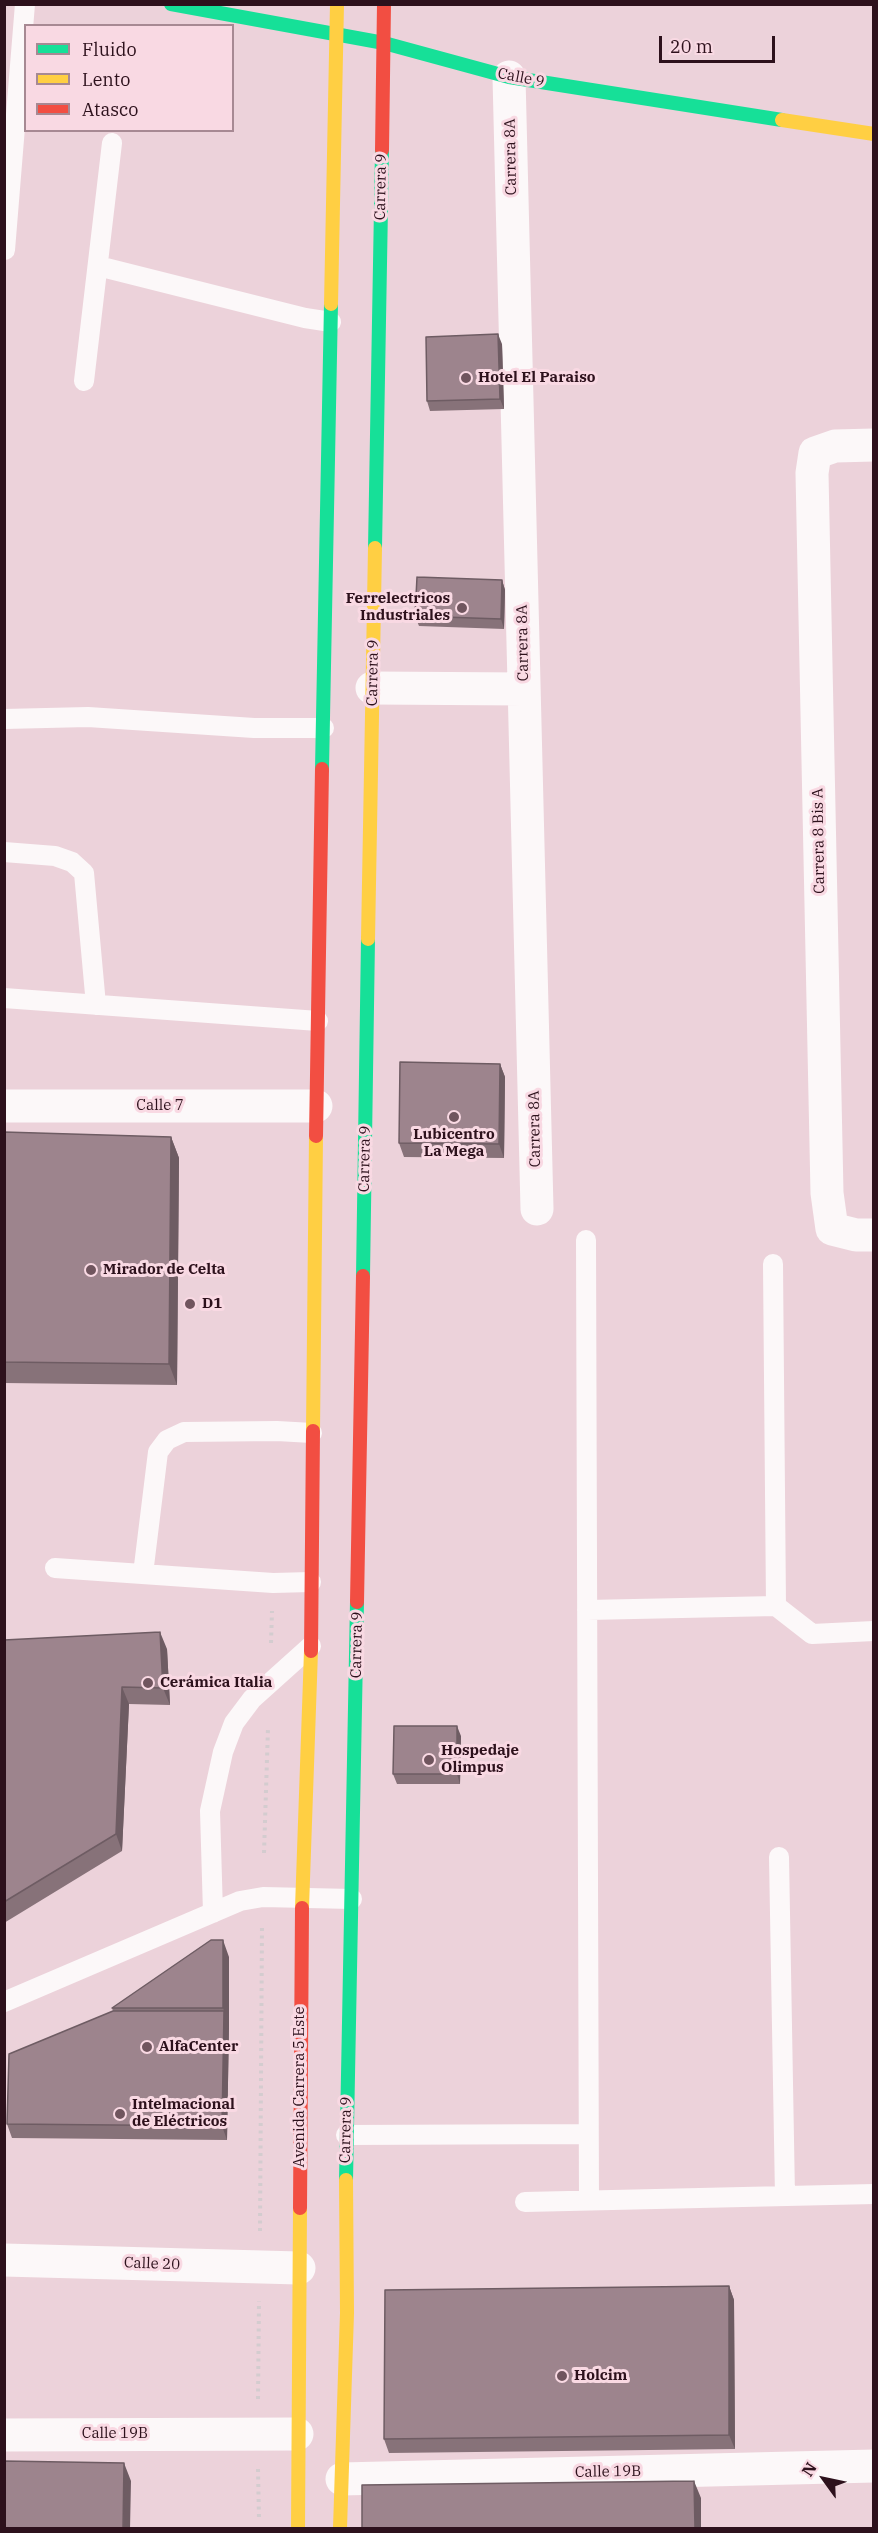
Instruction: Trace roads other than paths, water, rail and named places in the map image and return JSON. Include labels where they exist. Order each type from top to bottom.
[{"type":"main road","name":"Calle 9","points":[[171,4],[384,43],[509,77],[873,134]]},
{"type":"main road","points":[[311,1646],[316,1106],[337,4]]},
{"type":"main road","name":"Carrera 9","points":[[342,2479],[346,2313],[346,2135],[384,4]]},
{"type":"main road","name":"Avenida Carrera 5 Este","points":[[298,2529],[302,1897],[311,1646]]},
{"type":"main road","points":[[340,2529],[342,2479]]},
{"type":"street","name":"Carrera 8A","points":[[509,77],[537,1209]]},
{"type":"street","name":"Carrera 8 Bis A","points":[[873,445],[835,446],[815,453],[812,473],[826,1181],[832,1229],[856,1235],[873,1235]]},
{"type":"street","points":[[372,688],[524,689]]},
{"type":"street","name":"Calle 7","points":[[4,1106],[316,1106]]},
{"type":"street","name":"Calle 20","points":[[4,2260],[299,2268]]},
{"type":"street","name":"Calle 19B","points":[[4,2435],[297,2434]]},
{"type":"street","name":"Calle 19B","points":[[342,2479],[873,2466]]},
{"type":"lane","points":[[5,250],[25,4]]},
{"type":"lane","points":[[84,381],[112,142]]},
{"type":"lane","points":[[98,266],[304,318],[331,322]]},
{"type":"lane","points":[[4,719],[88,717],[254,728],[324,728]]},
{"type":"lane","points":[[4,852],[54,856],[72,862],[84,873],[96,1005]]},
{"type":"lane","points":[[4,998],[318,1021]]},
{"type":"lane","points":[[586,1240],[589,2200]]},
{"type":"lane","points":[[773,1264],[776,1606]]},
{"type":"lane","points":[[143,1574],[158,1452],[167,1440],[184,1432],[312,1433]]},
{"type":"lane","points":[[55,1568],[273,1583],[310,1582]]},
{"type":"lane","points":[[587,1610],[776,1606],[812,1634],[873,1631]]},
{"type":"lane","points":[[213,1913],[210,1811],[223,1752],[234,1723],[252,1699],[311,1646]]},
{"type":"lane","points":[[779,1857],[785,2196]]},
{"type":"lane","points":[[4,2002],[240,1901],[262,1897],[352,1899]]},
{"type":"lane","points":[[346,2135],[587,2134]]},
{"type":"lane","points":[[525,2202],[873,2194]]},
{"type":"place","name":"Hotel El Paraiso","points":[[466,378]]},
{"type":"place","name":"Ferrelectricos Industriales","points":[[462,608]]},
{"type":"place","name":"Lubicentro La Mega","points":[[454,1117]]},
{"type":"place","name":"Mirador de Celta","points":[[91,1270]]},
{"type":"place","name":"D1","points":[[190,1304]]},
{"type":"place","name":"Cerámica Italia","points":[[148,1683]]},
{"type":"place","name":"Hospedaje Olimpus","points":[[429,1760]]},
{"type":"place","name":"AlfaCenter","points":[[147,2047]]},
{"type":"place","name":"Intelmacional de Eléctricos","points":[[120,2114]]},
{"type":"place","name":"Holcim","points":[[562,2376]]}]
